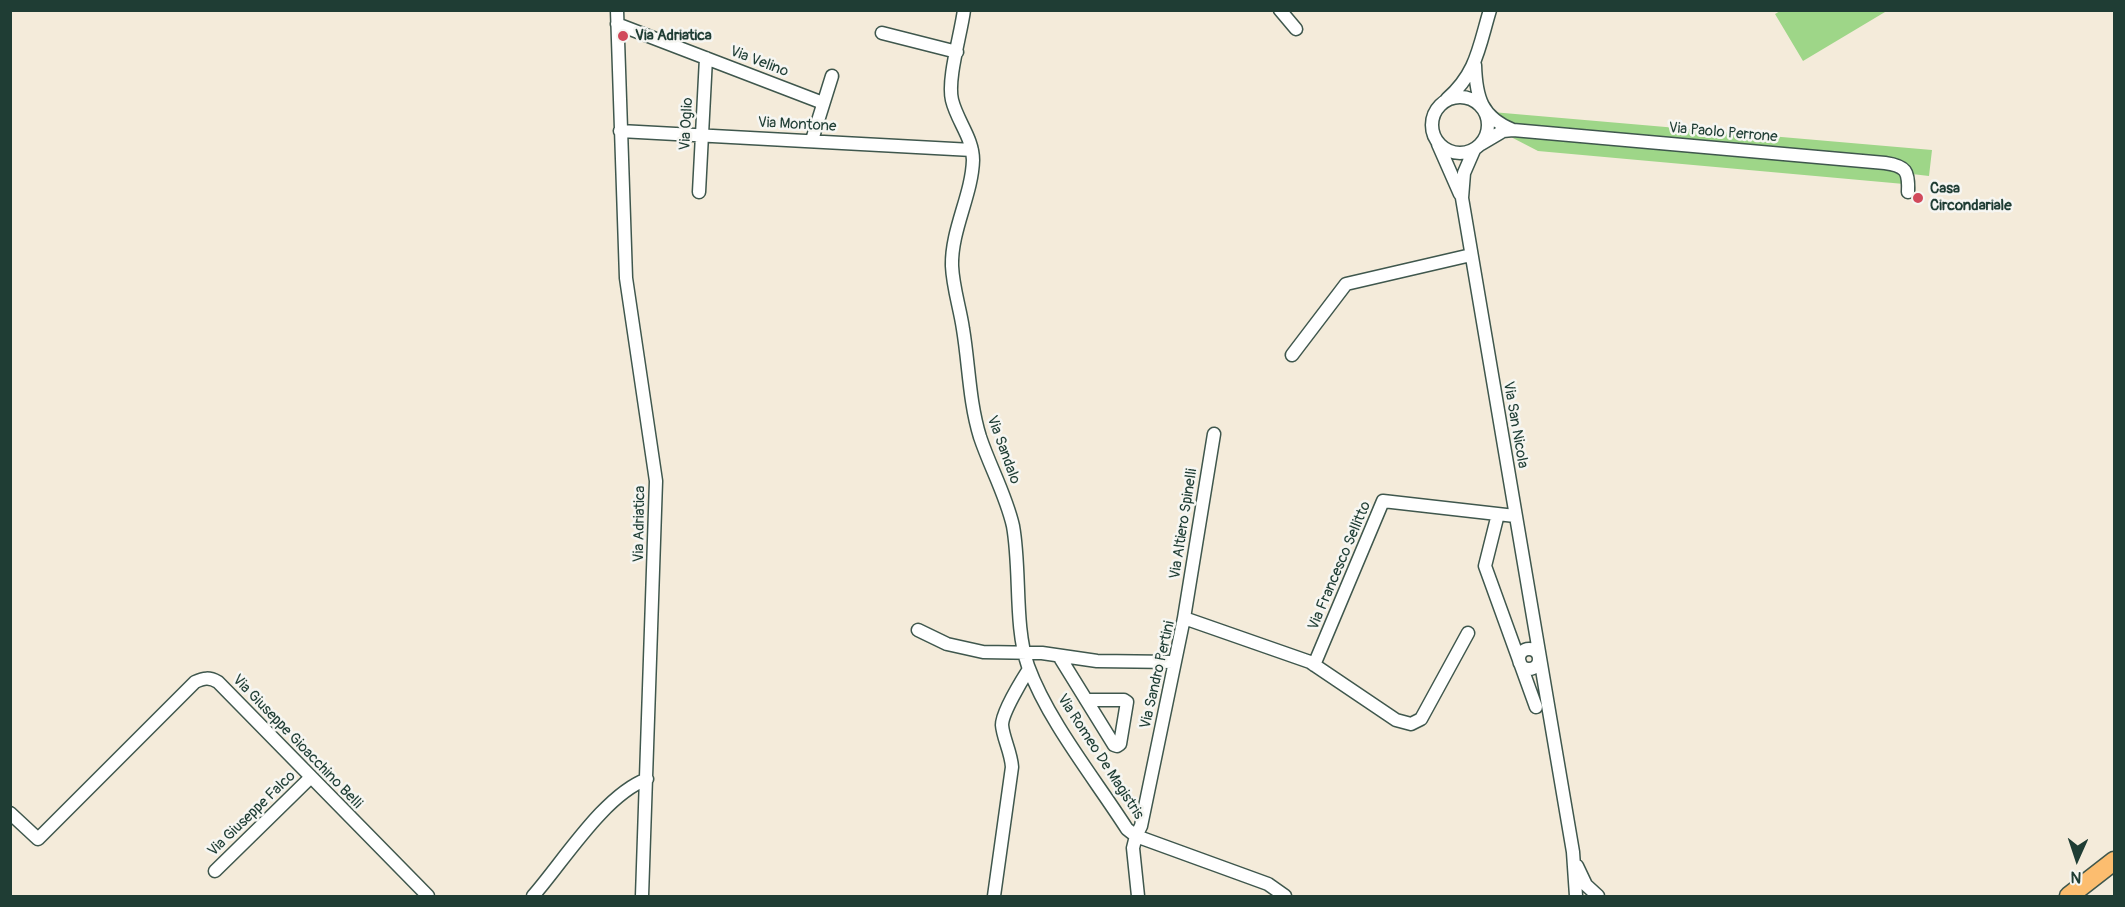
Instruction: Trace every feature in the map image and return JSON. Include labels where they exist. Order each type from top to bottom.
[{"type":"highway","points":[[2069,897],[2115,861]]},
{"type":"highway","points":[[2084,897],[2115,872]]},
{"type":"street","name":"Via Adriatica","points":[[616,10],[626,278],[656,482],[642,897]]},
{"type":"street","name":"Via Sandalo","points":[[964,10],[951,99],[972,150],[971,172],[955,236],[954,288],[960,310],[974,414],[1005,498],[1012,525],[1017,555],[1024,652],[1029,669]]},
{"type":"street","points":[[1280,10],[1296,29]]},
{"type":"street","name":"Via San Nicola","points":[[1490,10],[1475,64],[1466,81],[1436,110],[1431,126],[1461,198],[1573,852],[1577,868],[1586,885],[1598,897]]},
{"type":"street","name":"Via Velino","points":[[617,24],[823,103]]},
{"type":"street","points":[[882,33],[957,52]]},
{"type":"street","name":"Via Oglio","points":[[699,192],[706,58]]},
{"type":"street","name":"Via San Nicola","points":[[1461,198],[1464,173],[1487,134],[1489,124],[1479,98],[1475,64]]},
{"type":"street","points":[[813,140],[832,76]]},
{"type":"street","points":[[1446,100],[1467,97],[1476,101],[1483,108]]},
{"type":"street","name":"Via Paolo Perrone","points":[[1483,108],[1495,120],[1513,130]]},
{"type":"street","name":"Via Paolo Perrone","points":[[1478,147],[1503,131],[1513,130],[1885,163],[1898,165],[1907,174],[1908,192]]},
{"type":"street","name":"Via Montone","points":[[620,131],[972,150]]},
{"type":"street","points":[[1436,141],[1445,150],[1453,153],[1461,154],[1478,147]]},
{"type":"street","points":[[1292,355],[1346,284],[1471,255]]},
{"type":"street","name":"Via Altiero Spinelli","points":[[1184,618],[1214,434]]},
{"type":"street","name":"Via Francesco Sellitto","points":[[1314,665],[1383,501],[1515,516]]},
{"type":"street","points":[[1498,514],[1485,566],[1536,707]]},
{"type":"street","name":"Via Sandro Pertini","points":[[1136,836],[1141,826],[1184,618],[1314,665],[1396,720],[1411,724],[1423,716],[1468,633]]},
{"type":"street","points":[[918,630],[933,639],[972,650],[996,653],[1024,652],[1097,661],[1174,663]]},
{"type":"street","points":[[1519,662],[1522,650],[1529,648],[1538,656]]},
{"type":"street","points":[[1059,656],[1086,700]]},
{"type":"street","points":[[994,897],[1012,767],[1002,721],[1008,705],[1029,669]]},
{"type":"street","name":"Via Romeo De Magistris","points":[[1029,669],[1043,698],[1080,757],[1127,829],[1136,836],[1134,848],[1138,897]]},
{"type":"street","name":"Via Giuseppe Gioacchino Belli","points":[[10,813],[38,839],[195,682],[203,678],[211,678],[218,682],[428,897]]},
{"type":"street","name":"Via Giuseppe Falco","points":[[215,871],[311,777]]},
{"type":"street","points":[[533,897],[592,824],[622,795],[638,782],[647,779]]},
{"type":"street","points":[[1136,836],[1268,884],[1285,897]]},
{"type":"street","name":"Via San Nicola","points":[[1573,852],[1576,897]]},
{"type":"green space","points":[[1884,10],[1885,12],[1803,61],[1775,14],[1780,11]]},
{"type":"green space","points":[[1492,112],[1932,150],[1929,176],[1912,174],[1909,168],[1514,127]]},
{"type":"green space","points":[[1509,136],[1889,169],[1899,174],[1904,184],[1538,151]]},
{"type":"place","name":"Via Adriatica","points":[[623,36]]},
{"type":"place","name":"Casa Circondariale","points":[[1918,198]]}]
